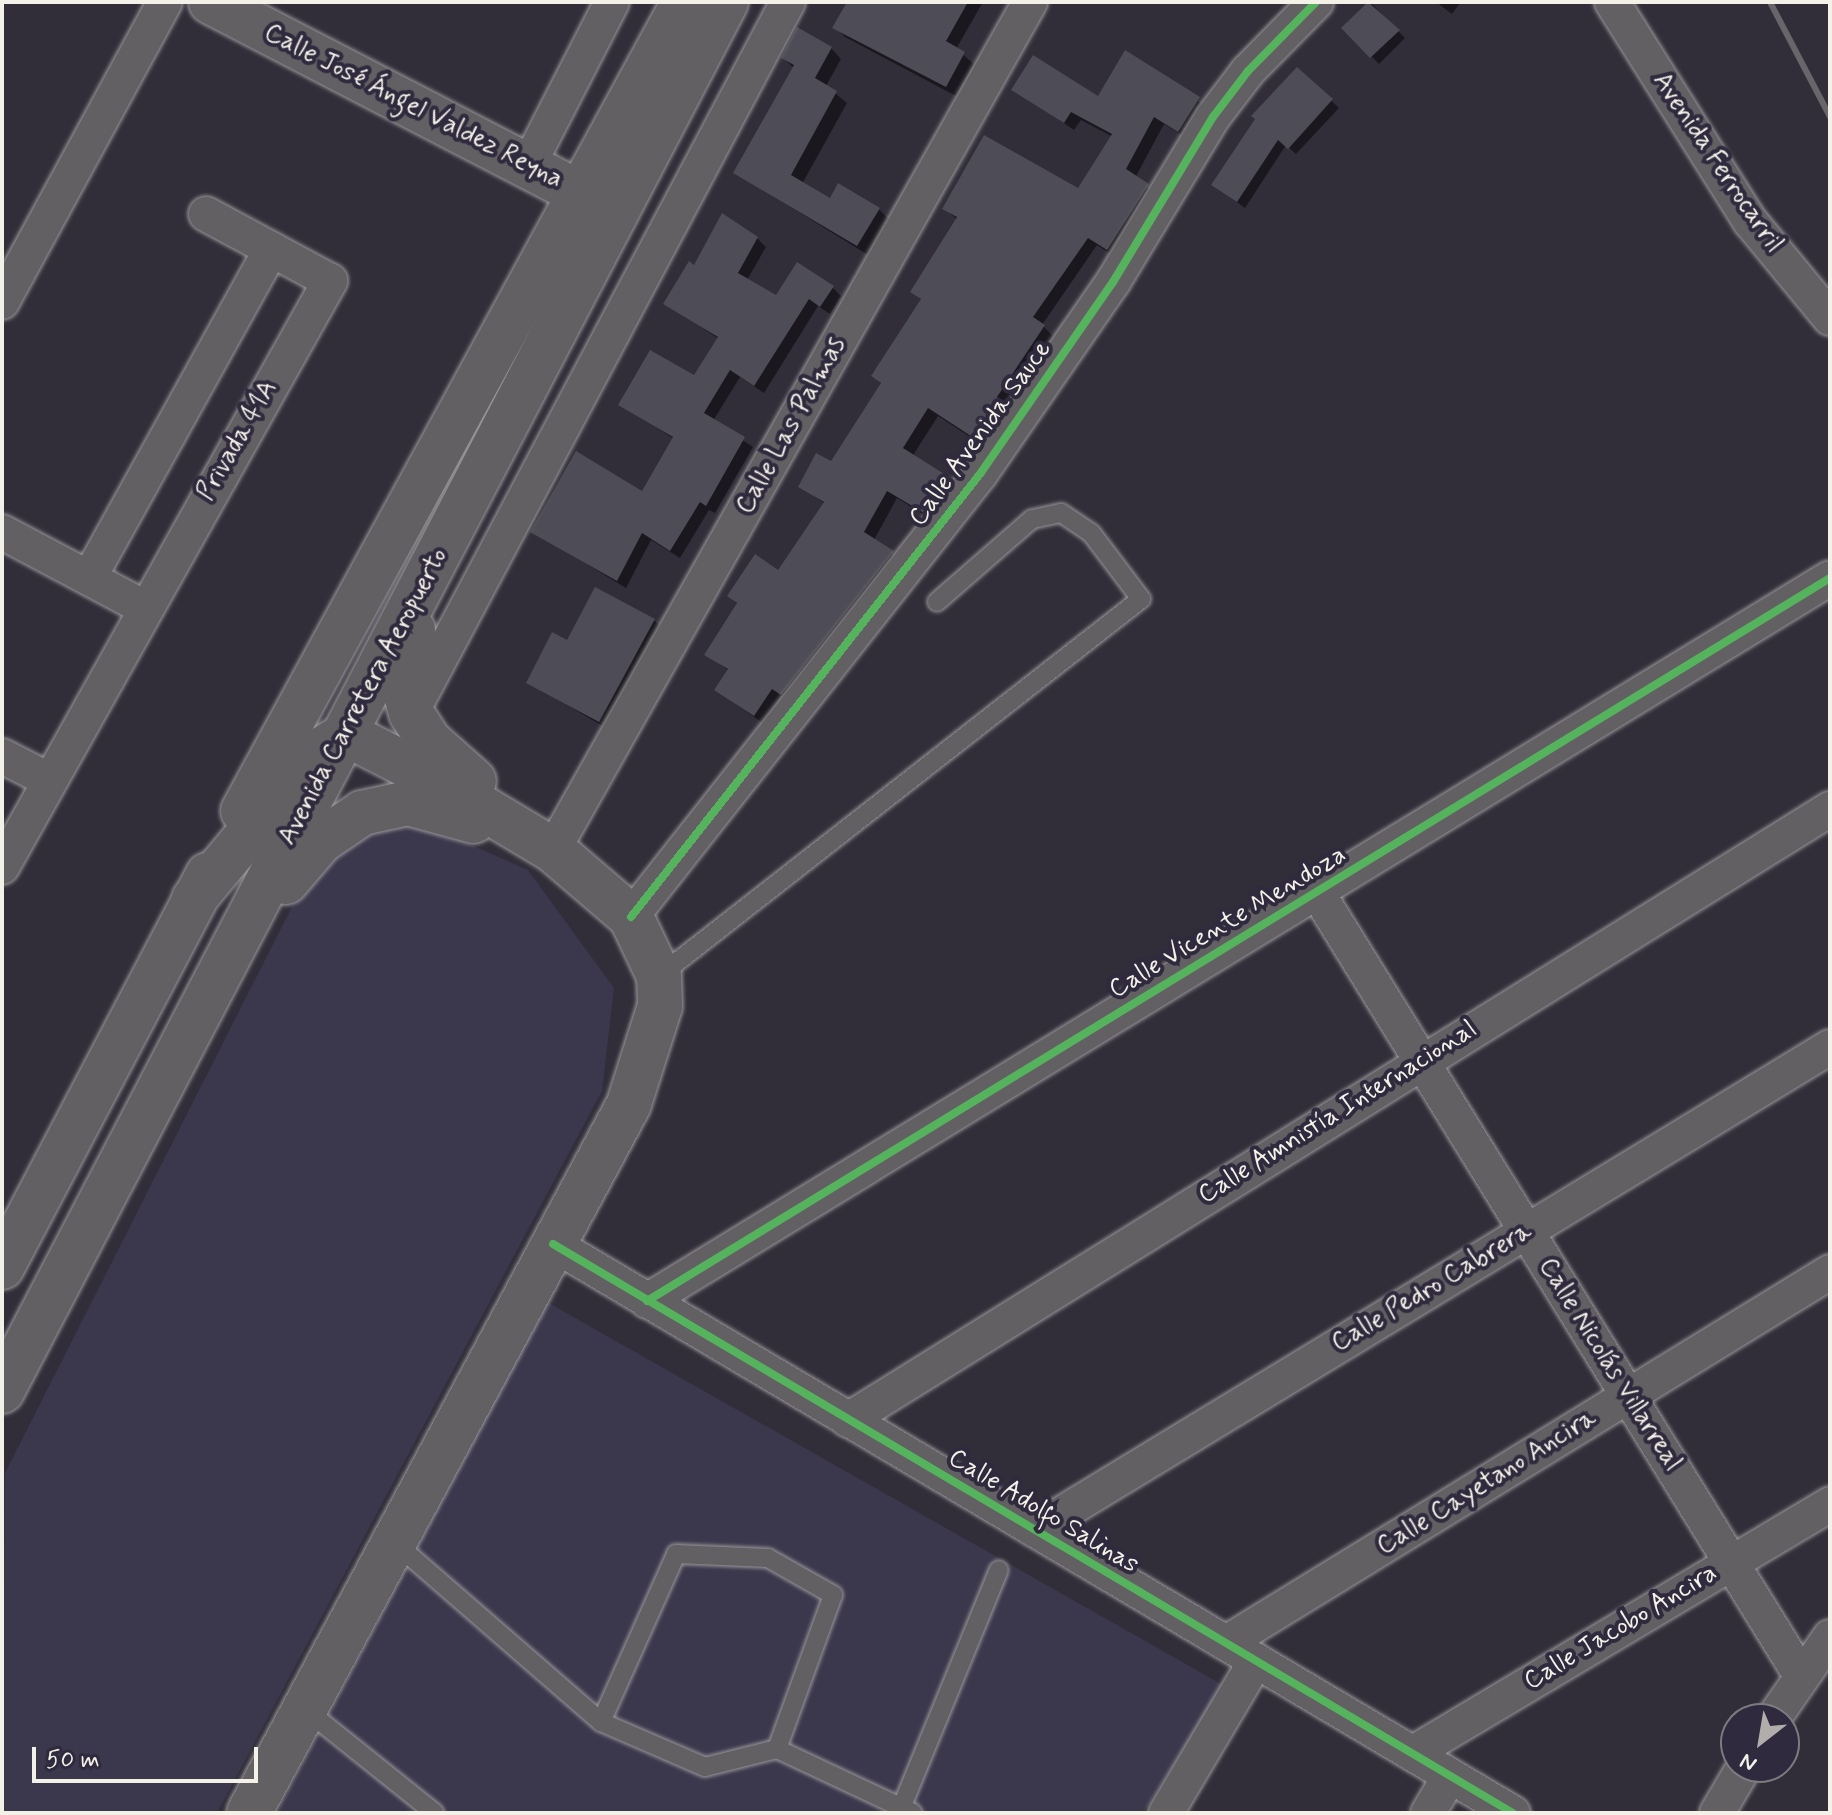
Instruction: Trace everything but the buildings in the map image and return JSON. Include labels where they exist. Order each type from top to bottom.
[{"type":"main road","name":"Calle José Ángel Valdez Reyna","points":[[211,2],[598,203]]},
{"type":"main road","name":"Avenida Carretera Aeropuerto","points":[[2,1391],[51,1305],[223,962],[464,508],[684,2]]},
{"type":"main road","name":"Avenida Carretera Aeropuerto","points":[[2,1266],[194,899],[598,203],[726,2]]},
{"type":"main road","points":[[249,1813],[553,1244],[643,1068],[660,1006],[659,976],[631,917],[429,741],[411,713],[404,688],[405,658],[442,549]]},
{"type":"main road","points":[[194,899],[316,753],[346,734],[545,845]]},
{"type":"main road","points":[[223,962],[321,841],[362,813],[408,803],[545,845]]},
{"type":"street","points":[[2,302],[165,2]]},
{"type":"street","points":[[528,166],[612,2]]},
{"type":"street","points":[[411,713],[788,2]]},
{"type":"street","name":"Calle Las Palmas","points":[[545,845],[1030,2]]},
{"type":"street","name":"Calle Avenida Sauce","points":[[631,917],[980,474],[1113,282],[1213,117],[1248,71],[1316,2]]},
{"type":"street","name":"Avenida Ferrocarril","points":[[1612,2],[1750,221],[1830,318]]},
{"type":"street","name":"Privada 41A","points":[[143,607],[330,281],[206,214]]},
{"type":"street","points":[[89,578],[271,249]]},
{"type":"street","points":[[2,532],[143,607],[2,867]]},
{"type":"street","name":"Calle Vicente Mendoza","points":[[647,1301],[1830,578]]},
{"type":"street","points":[[2,756],[49,780]]},
{"type":"street","name":"Calle Amnistía Internacional","points":[[848,1420],[1830,809]]},
{"type":"street","name":"Calle Nicolás Villarreal","points":[[1317,892],[1800,1674]]},
{"type":"street","name":"Calle Pedro Cabrera","points":[[1035,1530],[1830,1047]]},
{"type":"street","name":"Calle Adolfo Salinas","points":[[553,1244],[1513,1813]]},
{"type":"street","name":"Calle Cayetano Ancira","points":[[1226,1643],[1830,1272]]},
{"type":"street","name":"Calle Jacobo Ancira","points":[[1413,1753],[1830,1504]]},
{"type":"street","points":[[1783,1703],[1800,1674],[1830,1637]]},
{"type":"street","points":[[1166,1813],[1256,1661]]},
{"type":"street","points":[[1428,1813],[1450,1776]]},
{"type":"street","points":[[1717,1813],[1735,1783]]},
{"type":"lane","points":[[659,976],[1141,599],[1091,533],[1061,513],[1032,519],[937,602]]},
{"type":"lane","points":[[394,1542],[601,1722],[705,1767],[777,1749],[907,1810],[999,1570]]},
{"type":"lane","points":[[601,1722],[676,1554],[768,1558],[833,1595],[777,1749]]},
{"type":"lane","points":[[305,1709],[435,1813]]},
{"type":"shaded area","points":[[419,822],[528,870],[614,988],[602,1091],[217,1813],[2,1813],[5,1473],[305,881],[354,835]]},
{"type":"shaded area","points":[[547,1302],[1223,1685],[1143,1813],[277,1813]]},
{"type":"railway","points":[[1770,2],[1830,117]]},
{"type":"cycle path","points":[[631,917],[980,474],[1113,282],[1213,117],[1248,71],[1316,2]]},
{"type":"cycle path","points":[[647,1301],[1830,578]]},
{"type":"cycle path","points":[[553,1244],[1513,1813]]}]
